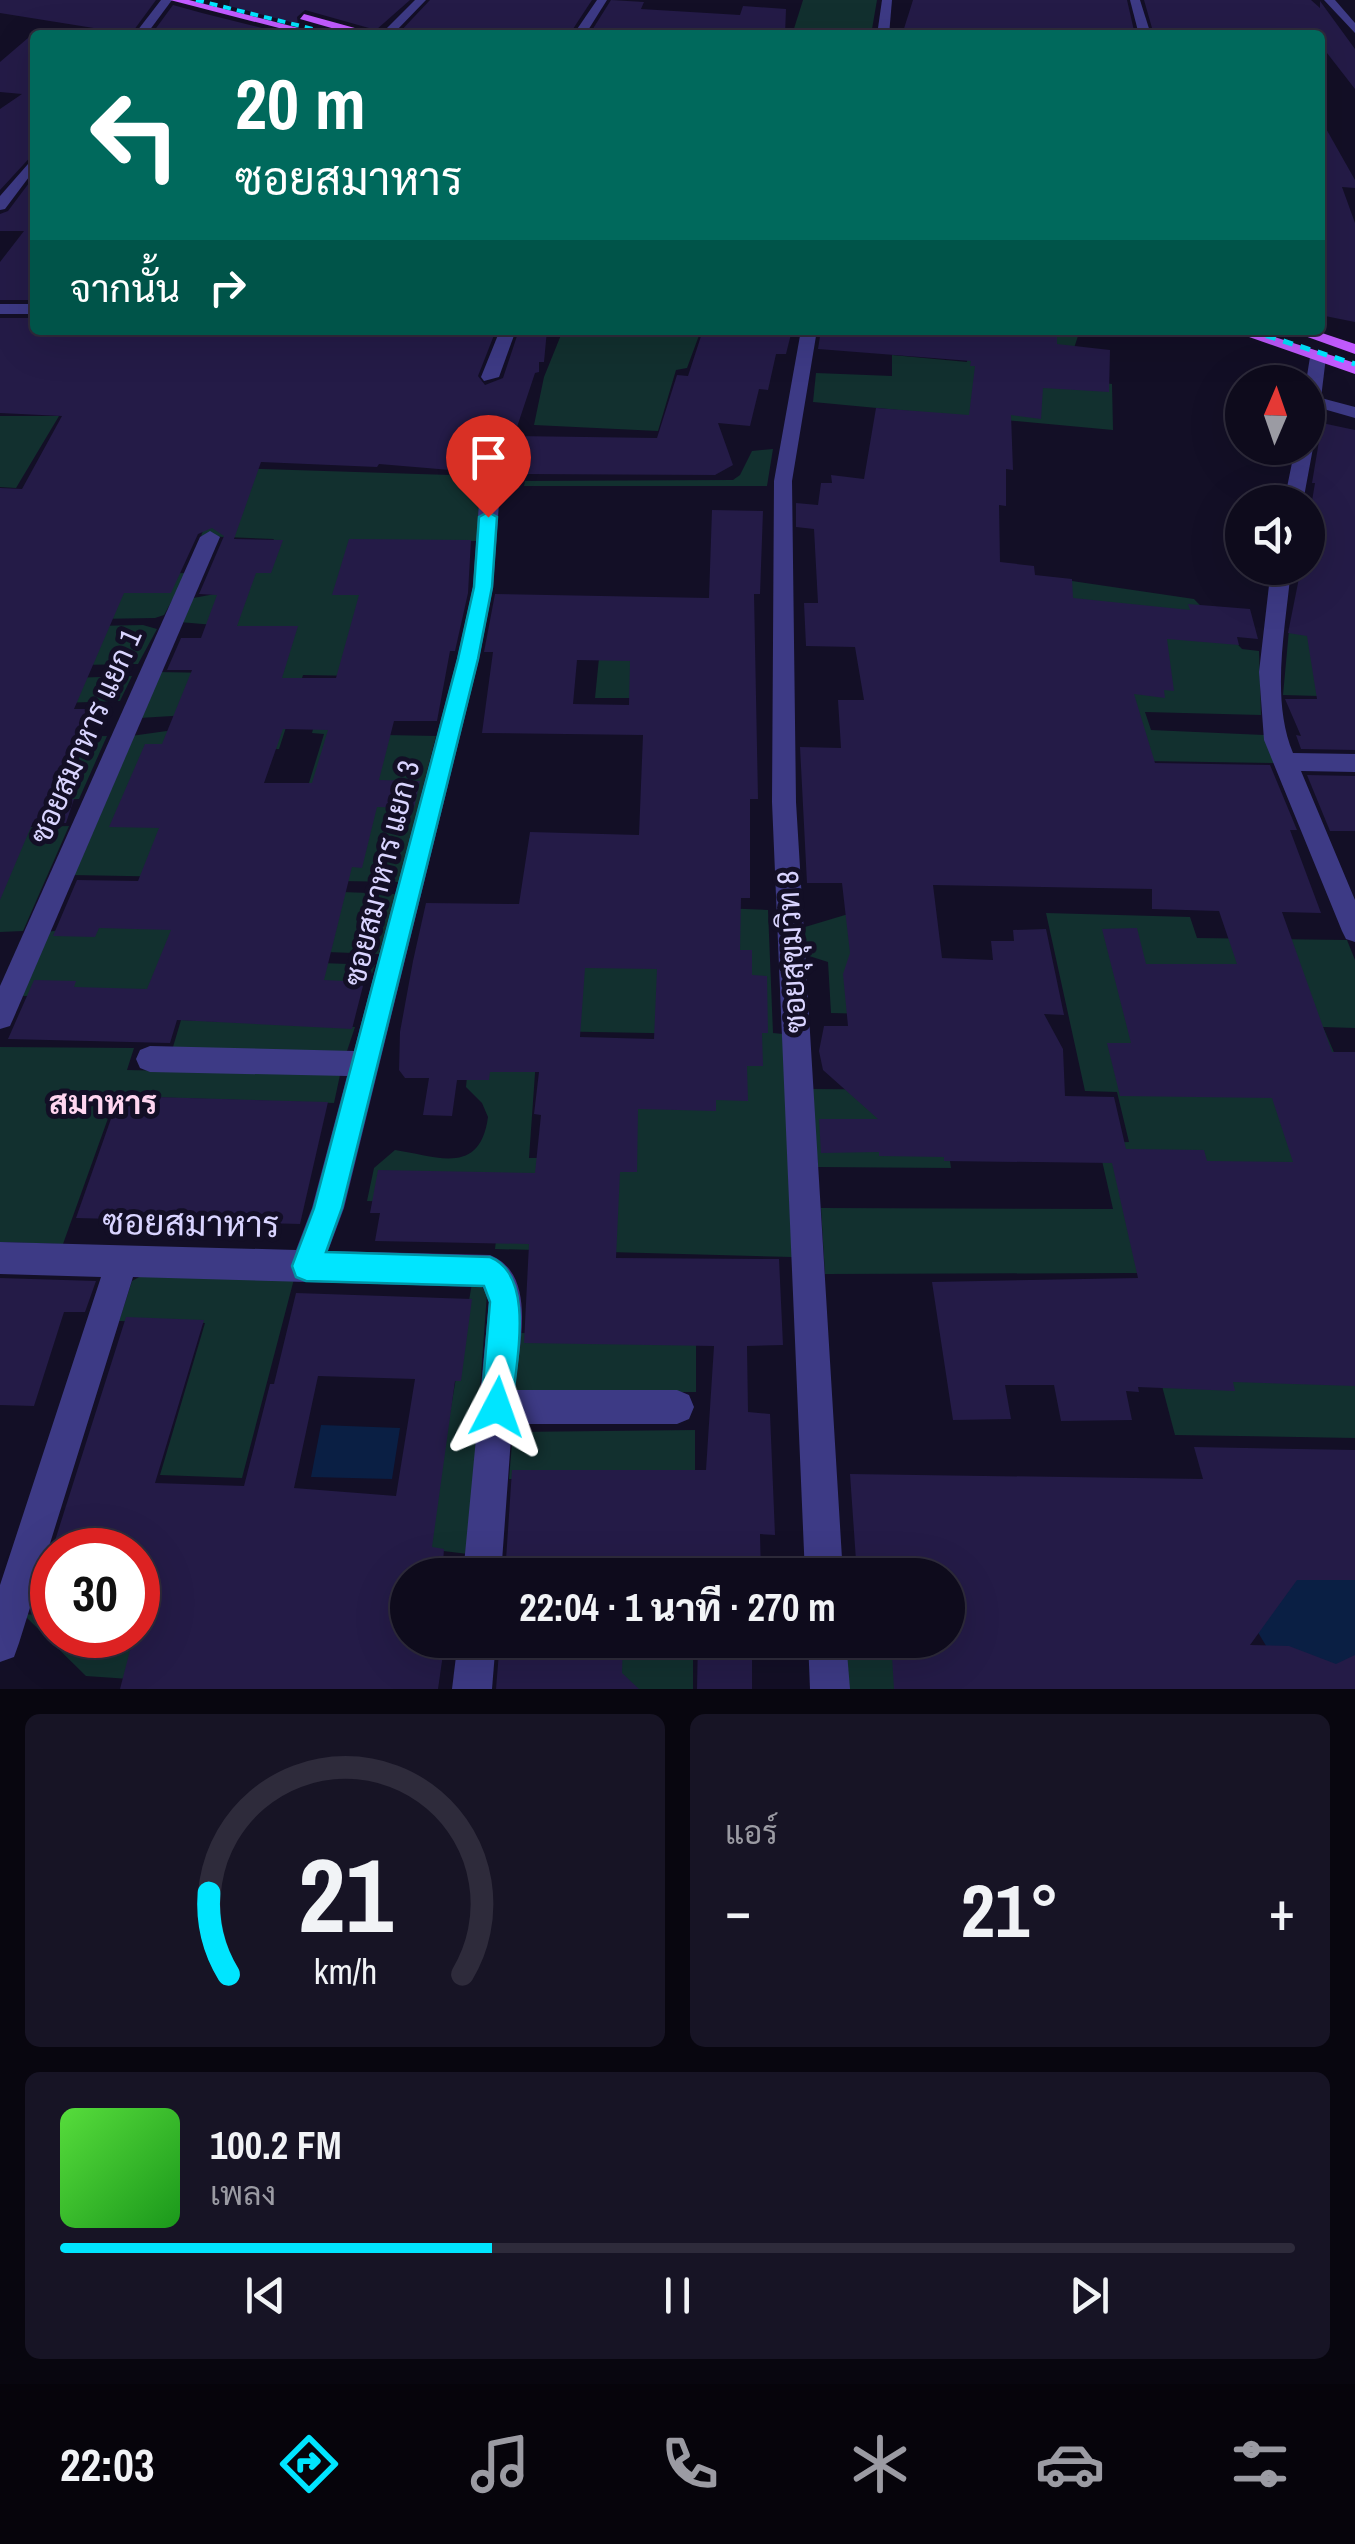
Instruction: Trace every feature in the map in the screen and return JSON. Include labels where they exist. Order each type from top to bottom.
[{"type":"main road","points":[[171,0],[299,30]]},
{"type":"main road","points":[[230,0],[257,2],[352,30]]},
{"type":"main road","points":[[1252,335],[1355,369]]},
{"type":"main road","points":[[1312,335],[1355,348]]},
{"type":"street","points":[[144,30],[171,0]]},
{"type":"street","points":[[391,30],[421,0]]},
{"type":"street","points":[[582,30],[602,0]]},
{"type":"street","points":[[884,30],[887,0]]},
{"type":"street","points":[[1135,0],[1144,30]]},
{"type":"street","points":[[1329,0],[1355,30]]},
{"type":"street","points":[[0,206],[30,169]]},
{"type":"street","points":[[0,310],[30,310]]},
{"type":"street","points":[[490,377],[506,335]]},
{"type":"street","name":"ซอยสุขุมวิท 8","points":[[807,335],[784,482],[784,802],[823,1558]]},
{"type":"street","points":[[1317,365],[1318,356]]},
{"type":"street","points":[[1325,404],[1355,413]]},
{"type":"street","name":"ซอยสมาหาร แยก 3","points":[[306,1266],[328,1208],[478,616],[490,489]]},
{"type":"street","name":"ซอยสมาหาร แยก 1","points":[[0,1017],[210,537]]},
{"type":"street","points":[[1279,585],[1270,672],[1274,728],[1283,762],[1355,930]]},
{"type":"street","points":[[1283,762],[1355,762]]},
{"type":"street","points":[[150,1059],[364,1064]]},
{"type":"street","name":"ซอยสมาหาร","points":[[0,1258],[480,1270],[497,1277],[504,1302],[497,1407]]},
{"type":"street","points":[[0,1643],[122,1262]]},
{"type":"street","points":[[484,1558],[497,1407],[676,1406]]},
{"type":"street","points":[[472,1689],[475,1658]]},
{"type":"street","points":[[829,1658],[830,1689]]},
{"type":"green space","points":[[803,0],[877,0],[872,30],[794,30]]},
{"type":"green space","points":[[561,335],[699,335],[687,368],[676,370],[658,431],[534,425],[544,377]]},
{"type":"green space","points":[[969,335],[1078,335],[1064,378],[1112,384],[1113,430],[813,402],[816,373],[892,376],[892,355],[967,362]]},
{"type":"green space","points":[[0,416],[59,416],[16,488],[0,487]]},
{"type":"green space","points":[[773,449],[767,486],[524,486],[525,481],[733,480],[740,475],[752,451]]},
{"type":"green space","points":[[228,468],[482,476],[479,541],[452,541],[413,677],[303,675],[279,749],[146,747],[237,878],[71,875],[131,736],[188,728],[189,715],[139,718],[158,672],[269,674],[285,631],[179,622],[188,599],[247,588],[274,539],[201,536]]},
{"type":"green space","points":[[1005,571],[1194,599],[1242,649],[1259,651],[1261,715],[1145,712],[1151,730],[1264,735],[1274,763],[1012,759]]},
{"type":"green space","points":[[187,573],[164,615],[155,618],[36,620],[26,577]]},
{"type":"green space","points":[[143,625],[157,629],[138,664],[78,665],[93,626]]},
{"type":"green space","points":[[602,628],[645,629],[639,698],[595,698]]},
{"type":"green space","points":[[1289,630],[1355,635],[1355,697],[1283,695]]},
{"type":"green space","points":[[132,676],[120,701],[61,703],[69,678]]},
{"type":"green space","points":[[316,718],[386,735],[436,736],[399,882],[341,881],[301,809],[324,734],[312,733]]},
{"type":"green space","points":[[107,736],[79,799],[0,802],[0,785],[66,737]]},
{"type":"green space","points":[[69,826],[23,931],[0,932],[0,828]]},
{"type":"green space","points":[[342,892],[396,894],[379,954],[327,952]]},
{"type":"green space","points":[[548,901],[768,910],[773,1033],[783,1034],[792,1257],[495,1249],[500,1205],[367,1201],[374,1168],[395,1150],[454,1158],[476,1148],[483,1136],[488,1117],[482,1103],[466,1087],[474,1005]],"holes":[[[538,1031],[706,1034],[631,1087],[625,1158],[529,1158]]]},
{"type":"green space","points":[[1046,913],[1190,917],[1197,938],[1347,940],[1355,960],[1355,1028],[1323,1027],[1355,1101],[1355,1277],[825,1274],[821,1208],[1113,1209],[1098,1143],[1129,1142],[1117,1092],[1085,1091]]},
{"type":"green space","points":[[845,915],[860,915],[872,1014],[831,1013],[828,962],[806,955],[805,927]]},
{"type":"green space","points":[[225,918],[212,959],[375,965],[369,983],[195,977],[189,995],[20,996],[47,932],[101,924]]},
{"type":"green space","points":[[181,1020],[355,1027],[346,1054],[173,1047]]},
{"type":"green space","points":[[0,1047],[134,1048],[127,1070],[340,1075],[334,1103],[116,1096],[63,1244],[0,1242]]},
{"type":"green space","points":[[811,1089],[940,1090],[951,1168],[818,1167]]},
{"type":"green space","points":[[150,1271],[294,1279],[242,1478],[160,1475],[205,1323],[119,1321],[132,1281]]},
{"type":"green space","points":[[472,1283],[478,1283],[487,1293],[468,1554],[427,1549]]},
{"type":"green space","points":[[519,1333],[696,1335],[696,1392],[515,1392]]},
{"type":"green space","points":[[1157,1367],[1355,1375],[1355,1438],[1175,1435]]},
{"type":"green space","points":[[695,1430],[695,1482],[509,1479],[513,1432]]},
{"type":"green space","points":[[160,1621],[242,1627],[202,1684],[86,1676],[68,1658],[160,1658]]},
{"type":"green space","points":[[607,1658],[693,1658],[693,1689],[605,1689]]},
{"type":"green space","points":[[840,1658],[899,1658],[902,1689],[842,1689]]},
{"type":"water","points":[[321,1425],[400,1428],[392,1479],[311,1477]]},
{"type":"water","points":[[1355,1556],[1355,1676],[1274,1659],[1253,1624],[1254,1578]]},
{"type":"building","points":[[0,0],[156,0],[134,30],[106,30],[0,13]]},
{"type":"building","points":[[230,0],[410,0],[376,30],[305,10],[297,17],[298,24],[229,6]]},
{"type":"building","points":[[430,0],[592,0],[572,30],[402,30]]},
{"type":"building","points":[[611,0],[644,2],[641,9],[740,15],[743,6],[786,9],[785,30],[592,30]]},
{"type":"building","points":[[913,0],[1127,0],[1134,30],[904,30]]},
{"type":"building","points":[[1144,0],[1311,0],[1320,8],[1320,1],[1355,49],[1355,89],[1325,50],[1325,30],[1153,30]]},
{"type":"building","points":[[173,5],[270,30],[155,30]]},
{"type":"building","points":[[30,36],[30,157],[0,190],[0,109],[22,94],[0,92],[0,62]]},
{"type":"building","points":[[1325,127],[1355,180],[1355,188],[1342,187],[1355,223],[1355,322],[1325,316]]},
{"type":"building","points":[[30,182],[30,300],[0,300],[0,262],[24,231],[0,231],[0,214],[8,211]]},
{"type":"building","points":[[0,318],[30,318],[30,335],[494,335],[478,376],[485,385],[503,378],[517,335],[547,335],[544,362],[539,362],[539,372],[535,373],[514,436],[657,438],[677,375],[688,376],[701,335],[791,335],[786,354],[776,354],[768,390],[759,389],[750,426],[718,423],[733,465],[715,475],[523,474],[521,485],[500,485],[492,480],[484,482],[486,473],[379,464],[377,467],[261,462],[234,539],[283,540],[271,573],[256,573],[237,626],[298,626],[282,678],[336,678],[359,595],[332,595],[349,539],[471,540],[468,593],[455,651],[450,651],[437,721],[394,721],[379,780],[420,781],[414,808],[377,807],[362,868],[352,867],[324,980],[364,982],[352,1029],[177,1020],[170,1043],[8,1039],[34,980],[76,981],[74,987],[147,989],[171,930],[99,928],[95,937],[53,936],[77,880],[138,881],[159,828],[109,827],[145,744],[162,744],[192,670],[167,670],[181,638],[201,638],[217,595],[199,594],[224,536],[212,528],[198,534],[171,593],[124,593],[74,709],[91,709],[54,800],[74,799],[66,823],[33,822],[0,900],[0,488],[22,489],[62,416],[0,413]],"holes":[[[283,729],[328,730],[312,783],[264,783]]]},
{"type":"building","points":[[820,335],[1057,335],[1057,344],[1110,350],[1109,392],[1043,388],[1041,419],[1011,415],[1013,470],[1006,469],[1006,506],[999,505],[1000,562],[1034,566],[1035,575],[1072,579],[1073,598],[1190,610],[1188,604],[1250,609],[1258,639],[1237,637],[1239,645],[1167,639],[1174,691],[1164,690],[1165,698],[1134,694],[1155,763],[1270,765],[1297,830],[1290,830],[1321,913],[1282,912],[1332,1052],[1355,1052],[1355,1386],[1233,1382],[1235,1391],[1138,1387],[1139,1392],[1126,1391],[1132,1420],[1061,1421],[1054,1385],[1005,1385],[1011,1419],[953,1420],[932,1282],[1138,1278],[1112,1163],[944,1161],[944,1157],[879,1156],[879,1152],[821,1153],[819,1119],[878,1119],[823,1070],[819,1051],[824,1026],[848,1026],[843,974],[850,953],[842,883],[807,883],[800,747],[841,748],[838,700],[864,700],[855,647],[806,646],[804,603],[818,603],[814,529],[796,527],[796,503],[818,505],[821,483],[832,483],[831,475],[864,479],[876,408],[969,415],[975,366],[970,366],[971,361],[818,349]],"holes":[[[933,885],[1152,889],[1152,909],[1219,911],[1237,964],[1146,964],[1137,928],[1102,929],[1131,1043],[1107,1043],[1120,1096],[1272,1098],[1293,1162],[1207,1161],[1204,1150],[1126,1149],[1114,1097],[1065,1096],[1063,1049],[1044,1014],[1064,1015],[1046,929],[1013,930],[1014,941],[991,941],[993,960],[942,958]]]},
{"type":"building","points":[[1325,424],[1355,430],[1355,750],[1301,749],[1296,735],[1301,736],[1285,699],[1317,699],[1307,636],[1288,633],[1298,585],[1325,585],[1325,485],[1312,483],[1315,465],[1325,465]]},
{"type":"building","points":[[712,510],[763,511],[760,594],[754,594],[758,799],[750,799],[750,898],[741,898],[740,950],[752,950],[752,975],[767,976],[768,1033],[762,1033],[763,1066],[747,1066],[748,1101],[716,1100],[716,1111],[638,1109],[637,1172],[620,1172],[616,1258],[779,1259],[783,1345],[747,1346],[748,1412],[770,1414],[775,1535],[760,1534],[761,1558],[506,1558],[512,1470],[706,1470],[714,1346],[524,1343],[529,1244],[375,1241],[380,1213],[370,1213],[378,1170],[535,1173],[541,1115],[534,1114],[539,1072],[490,1072],[489,1080],[457,1080],[452,1116],[423,1115],[429,1078],[405,1078],[399,1070],[400,1032],[426,903],[519,904],[530,832],[639,835],[643,735],[482,733],[493,652],[484,652],[495,594],[709,598]],"holes":[[[577,660],[630,661],[629,705],[573,704]],[[585,968],[657,969],[654,1039],[580,1037]]]},
{"type":"building","points":[[1307,775],[1355,776],[1355,831],[1330,831]]},
{"type":"building","points":[[119,1096],[328,1102],[300,1224],[76,1218]]},
{"type":"building","points":[[0,1278],[96,1281],[85,1312],[64,1312],[34,1406],[0,1405]]},
{"type":"building","points":[[296,1293],[472,1299],[461,1381],[455,1381],[432,1547],[444,1549],[443,1558],[390,1558],[390,1658],[442,1658],[438,1689],[120,1689],[128,1658],[160,1658],[160,1528],[59,1528],[126,1317],[204,1320],[155,1483],[244,1486],[270,1384],[274,1384]],"holes":[[[318,1376],[415,1379],[396,1496],[294,1488]]]},
{"type":"building","points":[[1194,1447],[1355,1450],[1355,1580],[1297,1580],[1250,1645],[1289,1646],[1336,1664],[1355,1655],[1355,1689],[894,1689],[892,1658],[965,1658],[965,1558],[856,1558],[850,1474],[1203,1479]]},
{"type":"building","points":[[499,1658],[622,1658],[622,1673],[639,1689],[496,1689]]},
{"type":"building","points":[[698,1658],[752,1658],[752,1689],[697,1689]]},
{"type":"railway","points":[[196,0],[317,30]]},
{"type":"railway","points":[[1265,335],[1355,364]]},
{"type":"district","name":"สมาหาร","points":[[103,1102]]},
{"type":"route","points":[[488,517],[485,573],[468,659],[328,1208],[306,1266],[490,1272],[497,1277],[504,1302],[497,1407]]}]
